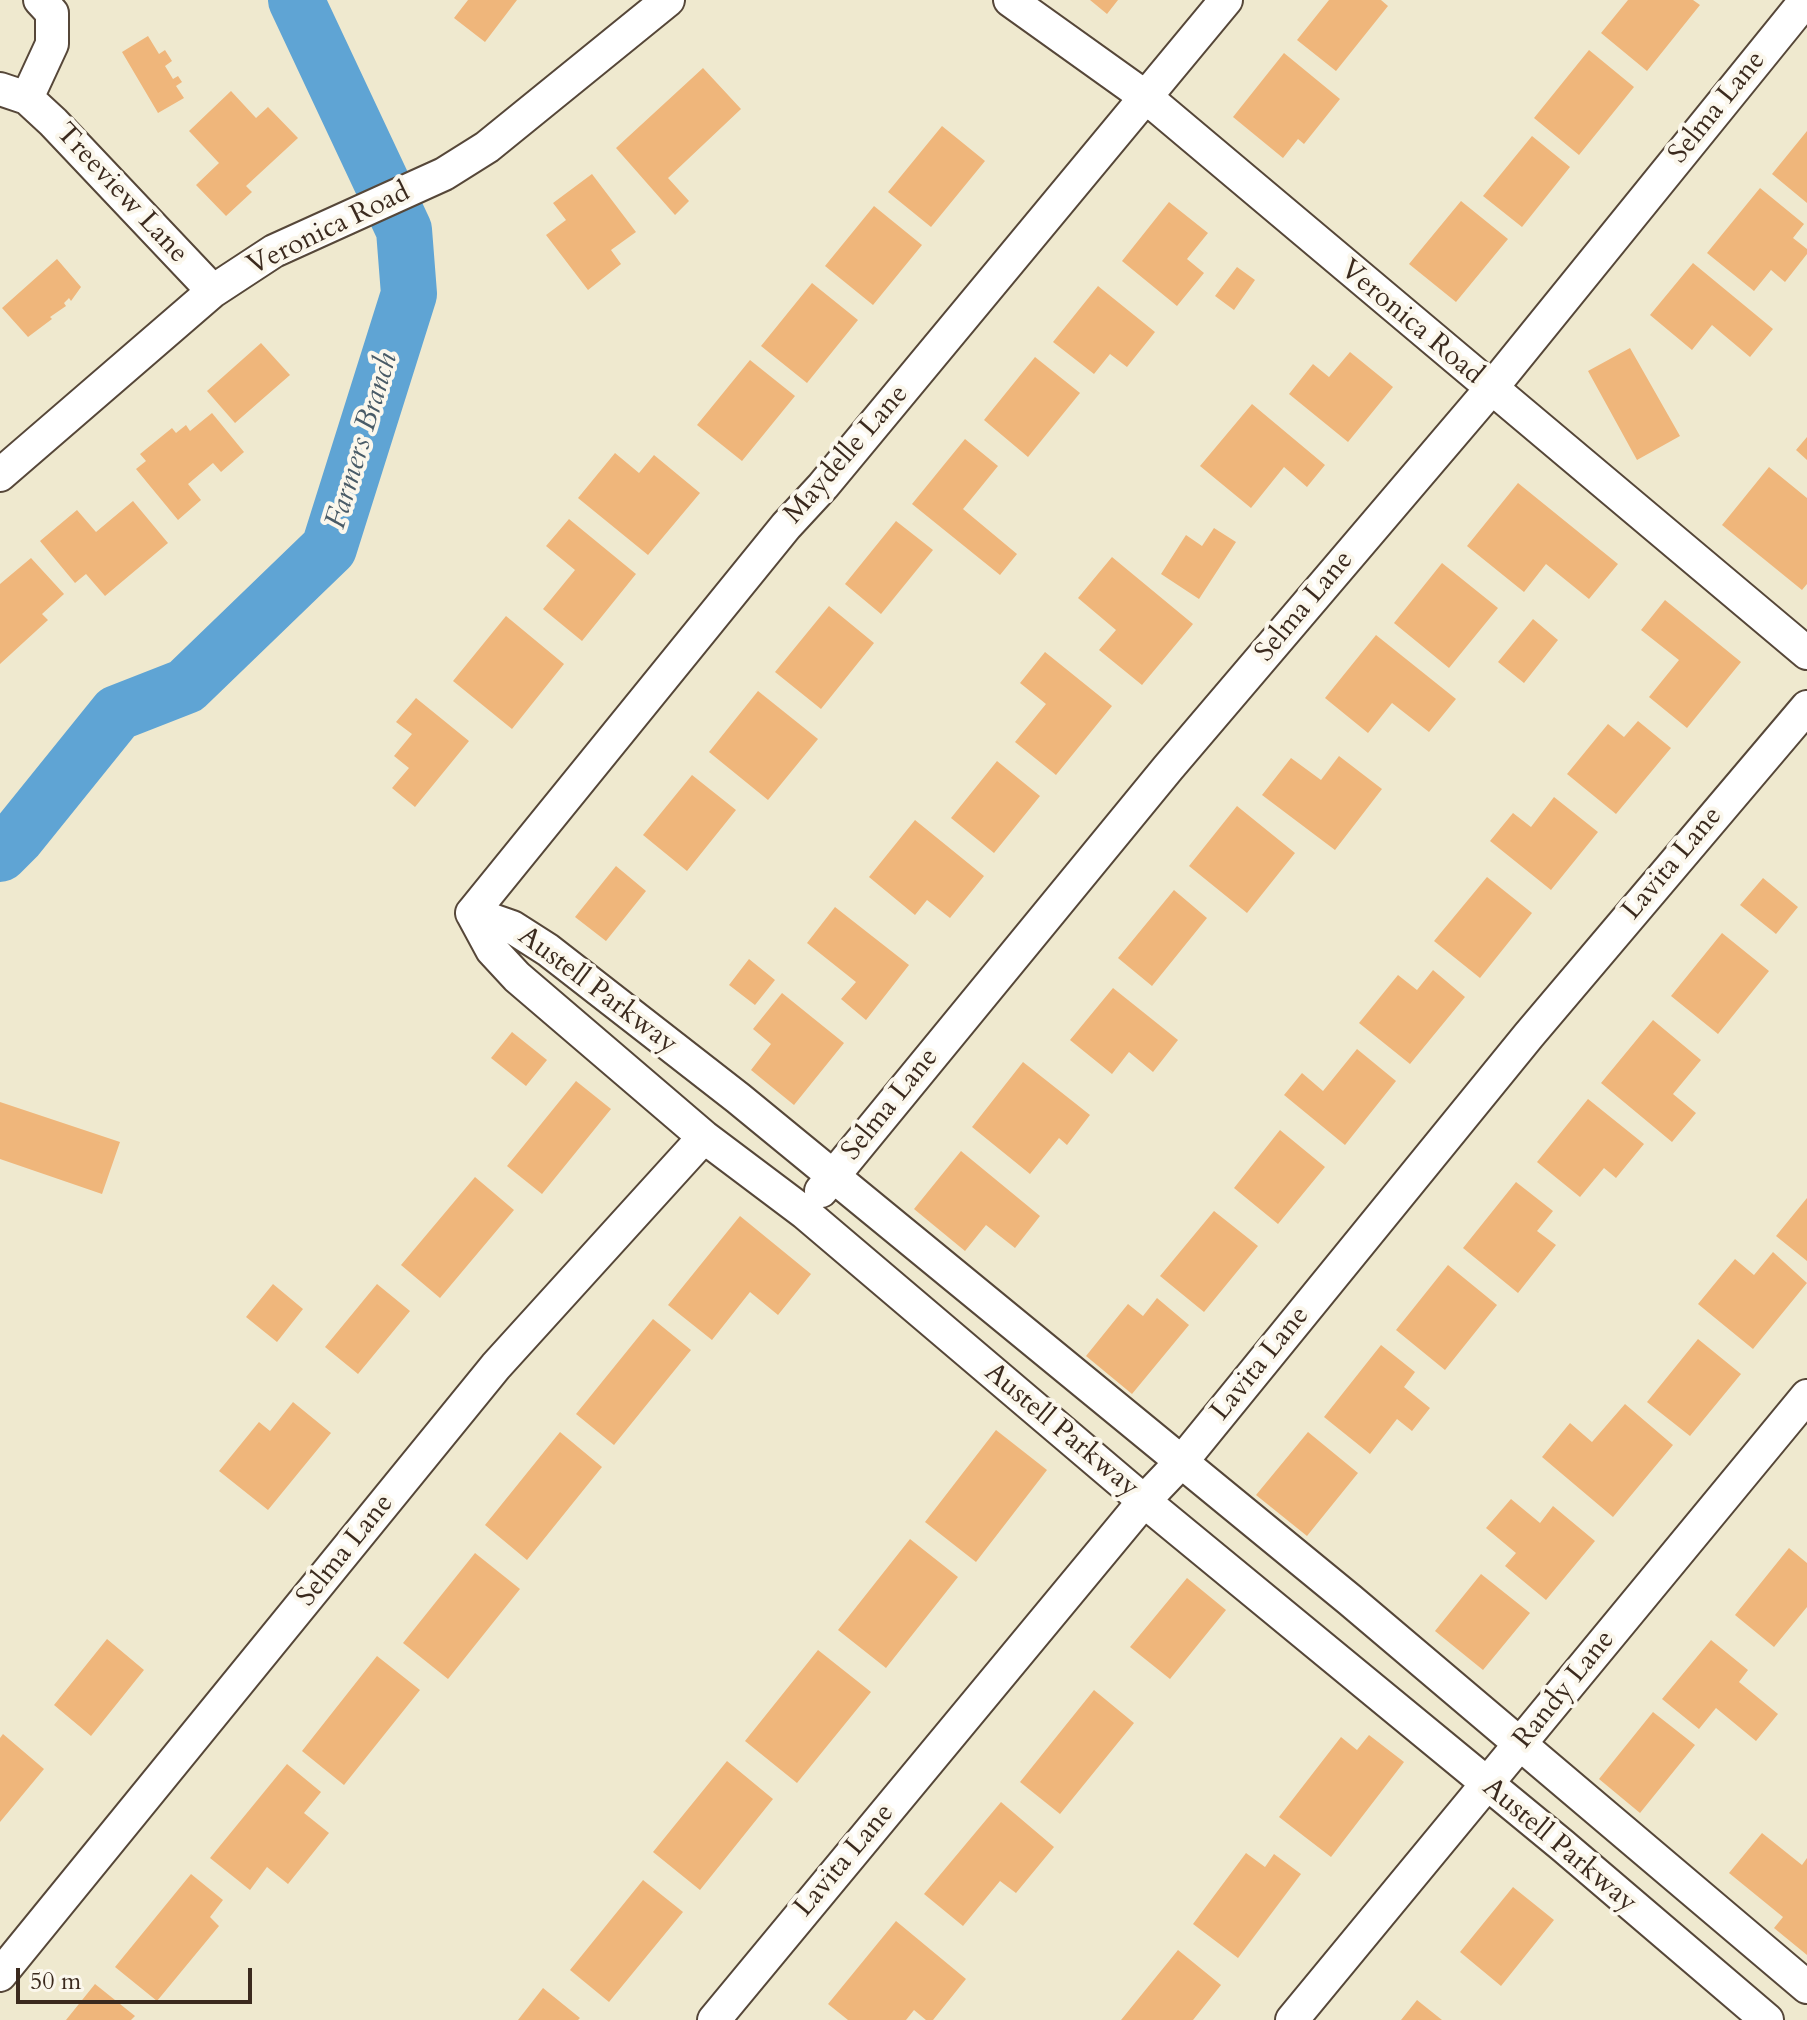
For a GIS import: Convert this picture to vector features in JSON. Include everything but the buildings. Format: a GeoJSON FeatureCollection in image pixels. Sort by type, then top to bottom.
{"type":"FeatureCollection","features":[{"type":"Feature","properties":{"kind":"street","name":"Treeview Lane"},"geometry":{"type":"LineString","coordinates":[[40,0],[52,13],[52,44],[14,94],[213,291]]}},
{"type":"Feature","properties":{"kind":"street","name":"Veronica Road"},"geometry":{"type":"LineString","coordinates":[[0,475],[213,291],[274,251],[420,185],[487,147],[668,0]]}},
{"type":"Feature","properties":{"kind":"street","name":"Veronica Road"},"geometry":{"type":"LineString","coordinates":[[1010,0],[1147,98],[1490,390],[1807,653]]}},
{"type":"Feature","properties":{"kind":"street","name":"Maydelle Lane"},"geometry":{"type":"LineString","coordinates":[[472,913],[786,526],[823,486],[1226,0]]}},
{"type":"Feature","properties":{"kind":"street","name":"Selma Lane"},"geometry":{"type":"LineString","coordinates":[[805,1213],[1168,768],[1490,390],[1806,0]]}},
{"type":"Feature","properties":{"kind":"street","name":"Lavita Lane"},"geometry":{"type":"LineString","coordinates":[[714,2020],[1144,1501],[1183,1460],[1529,1035],[1807,707]]}},
{"type":"Feature","properties":{"kind":"street","name":"Austell Parkway"},"geometry":{"type":"LineString","coordinates":[[472,913],[492,950],[517,977],[704,1137],[805,1213],[1144,1501],[1562,1845],[1767,2020]]}},
{"type":"Feature","properties":{"kind":"street","name":"Austell Parkway"},"geometry":{"type":"LineString","coordinates":[[472,913],[512,927],[548,950],[833,1176],[1183,1460],[1522,1742],[1807,1987]]}},
{"type":"Feature","properties":{"kind":"street","name":"Selma Lane"},"geometry":{"type":"LineString","coordinates":[[0,1975],[496,1366],[704,1137]]}},
{"type":"Feature","properties":{"kind":"street","name":"Randy Lane"},"geometry":{"type":"LineString","coordinates":[[1292,2020],[1488,1787],[1807,1396]]}},
{"type":"Feature","properties":{"kind":"waterway","name":"Farmers Branch"},"geometry":{"type":"LineString","coordinates":[[0,854],[117,713],[186,686],[329,548],[409,294],[404,230],[296,0]]}}]}
